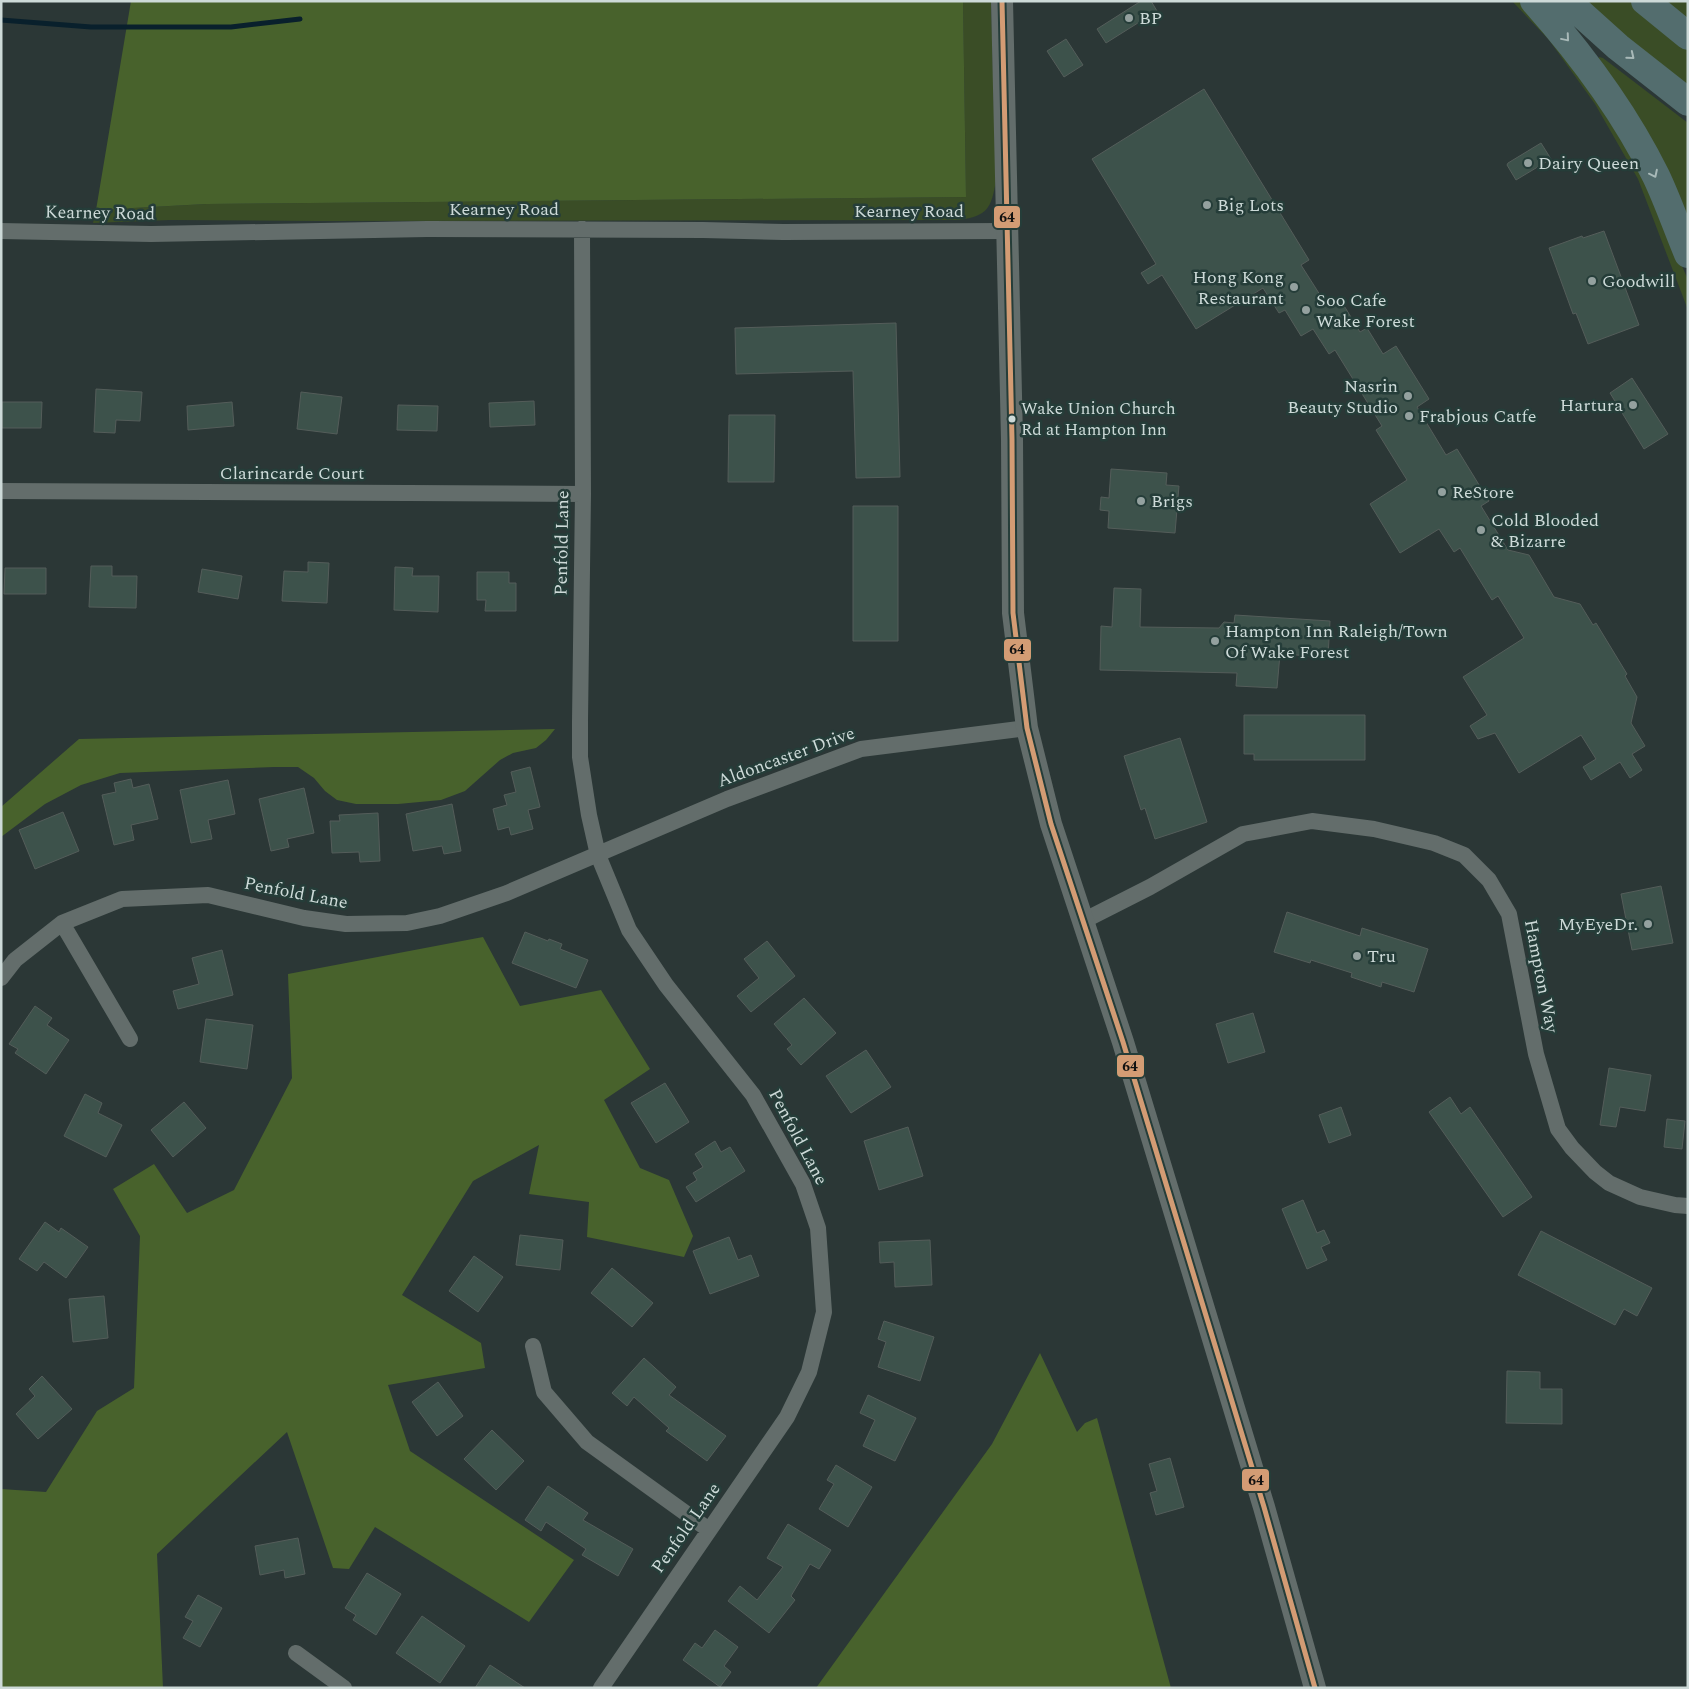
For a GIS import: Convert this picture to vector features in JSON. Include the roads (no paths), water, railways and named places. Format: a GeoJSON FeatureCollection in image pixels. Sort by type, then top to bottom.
{"type":"FeatureCollection","features":[{"type":"Feature","properties":{"kind":"highway"},"geometry":{"type":"LineString","coordinates":[[1534,1],[1600,81],[1630,128],[1656,177],[1688,254]]}},
{"type":"Feature","properties":{"kind":"highway"},"geometry":{"type":"LineString","coordinates":[[1568,1],[1618,46],[1688,102]]}},
{"type":"Feature","properties":{"kind":"highway"},"geometry":{"type":"LineString","coordinates":[[1645,1],[1688,36]]}},
{"type":"Feature","properties":{"kind":"street"},"geometry":{"type":"LineString","coordinates":[[1002,1],[1012,430],[1013,613],[1027,728],[1051,824],[1123,1042],[1264,1507],[1315,1688]]}},
{"type":"Feature","properties":{"kind":"street","name":"Kearney Road"},"geometry":{"type":"LineString","coordinates":[[1,231],[151,234],[427,229],[783,232],[1007,231]]}},
{"type":"Feature","properties":{"kind":"street","name":"Penfold Lane"},"geometry":{"type":"LineString","coordinates":[[582,229],[583,494],[580,758],[588,815],[598,855],[629,930],[666,985],[753,1095],[803,1184],[818,1228],[824,1312],[809,1372],[787,1417],[601,1688]]}},
{"type":"Feature","properties":{"kind":"street","name":"Clarincarde Court"},"geometry":{"type":"LineString","coordinates":[[1,491],[583,494]]}},
{"type":"Feature","properties":{"kind":"street","name":"Aldoncaster Drive"},"geometry":{"type":"LineString","coordinates":[[598,855],[727,799],[860,750],[1027,728]]}},
{"type":"Feature","properties":{"kind":"street","name":"Hampton Way"},"geometry":{"type":"LineString","coordinates":[[1082,921],[1150,887],[1243,834],[1312,821],[1374,829],[1434,843],[1464,854],[1489,880],[1509,914],[1536,1054],[1558,1129],[1594,1172],[1608,1183],[1640,1197],[1688,1206]]}},
{"type":"Feature","properties":{"kind":"street","name":"Penfold Lane"},"geometry":{"type":"LineString","coordinates":[[1,978],[16,960],[62,923],[122,899],[208,895],[304,918],[346,924],[407,923],[440,916],[507,893],[598,855]]}},
{"type":"Feature","properties":{"kind":"street"},"geometry":{"type":"LineString","coordinates":[[62,923],[130,1039]]}},
{"type":"Feature","properties":{"kind":"street"},"geometry":{"type":"LineString","coordinates":[[533,1346],[544,1392],[587,1442],[709,1530]]}},
{"type":"Feature","properties":{"kind":"street"},"geometry":{"type":"LineString","coordinates":[[296,1653],[344,1688]]}},
{"type":"Feature","properties":{"kind":"waterway"},"geometry":{"type":"LineString","coordinates":[[1,20],[91,27],[231,27],[300,19]]}},
{"type":"Feature","properties":{"kind":"place","name":"BP"},"geometry":{"type":"Point","coordinates":[1129,18]}},
{"type":"Feature","properties":{"kind":"place","name":"Dairy Queen"},"geometry":{"type":"Point","coordinates":[1528,163]}},
{"type":"Feature","properties":{"kind":"place","name":"Big Lots"},"geometry":{"type":"Point","coordinates":[1207,205]}},
{"type":"Feature","properties":{"kind":"place","name":"Goodwill"},"geometry":{"type":"Point","coordinates":[1592,281]}},
{"type":"Feature","properties":{"kind":"place","name":"Hong Kong Restaurant"},"geometry":{"type":"Point","coordinates":[1294,287]}},
{"type":"Feature","properties":{"kind":"place","name":"Soo Cafe Wake Forest"},"geometry":{"type":"Point","coordinates":[1306,310]}},
{"type":"Feature","properties":{"kind":"place","name":"Nasrin Beauty Studio"},"geometry":{"type":"Point","coordinates":[1408,396]}},
{"type":"Feature","properties":{"kind":"place","name":"Hartura"},"geometry":{"type":"Point","coordinates":[1633,405]}},
{"type":"Feature","properties":{"kind":"place","name":"Frabjous Catfe"},"geometry":{"type":"Point","coordinates":[1409,416]}},
{"type":"Feature","properties":{"kind":"place","name":"Wake Union Church Rd at Hampton Inn"},"geometry":{"type":"Point","coordinates":[1012,419]}},
{"type":"Feature","properties":{"kind":"place","name":"ReStore"},"geometry":{"type":"Point","coordinates":[1442,492]}},
{"type":"Feature","properties":{"kind":"place","name":"Brigs"},"geometry":{"type":"Point","coordinates":[1141,501]}},
{"type":"Feature","properties":{"kind":"place","name":"Cold Blooded & Bizarre"},"geometry":{"type":"Point","coordinates":[1481,530]}},
{"type":"Feature","properties":{"kind":"place","name":"Hampton Inn Raleigh/Town Of Wake Forest"},"geometry":{"type":"Point","coordinates":[1215,641]}},
{"type":"Feature","properties":{"kind":"place","name":"MyEyeDr."},"geometry":{"type":"Point","coordinates":[1648,924]}},
{"type":"Feature","properties":{"kind":"place","name":"Tru"},"geometry":{"type":"Point","coordinates":[1357,956]}}]}
